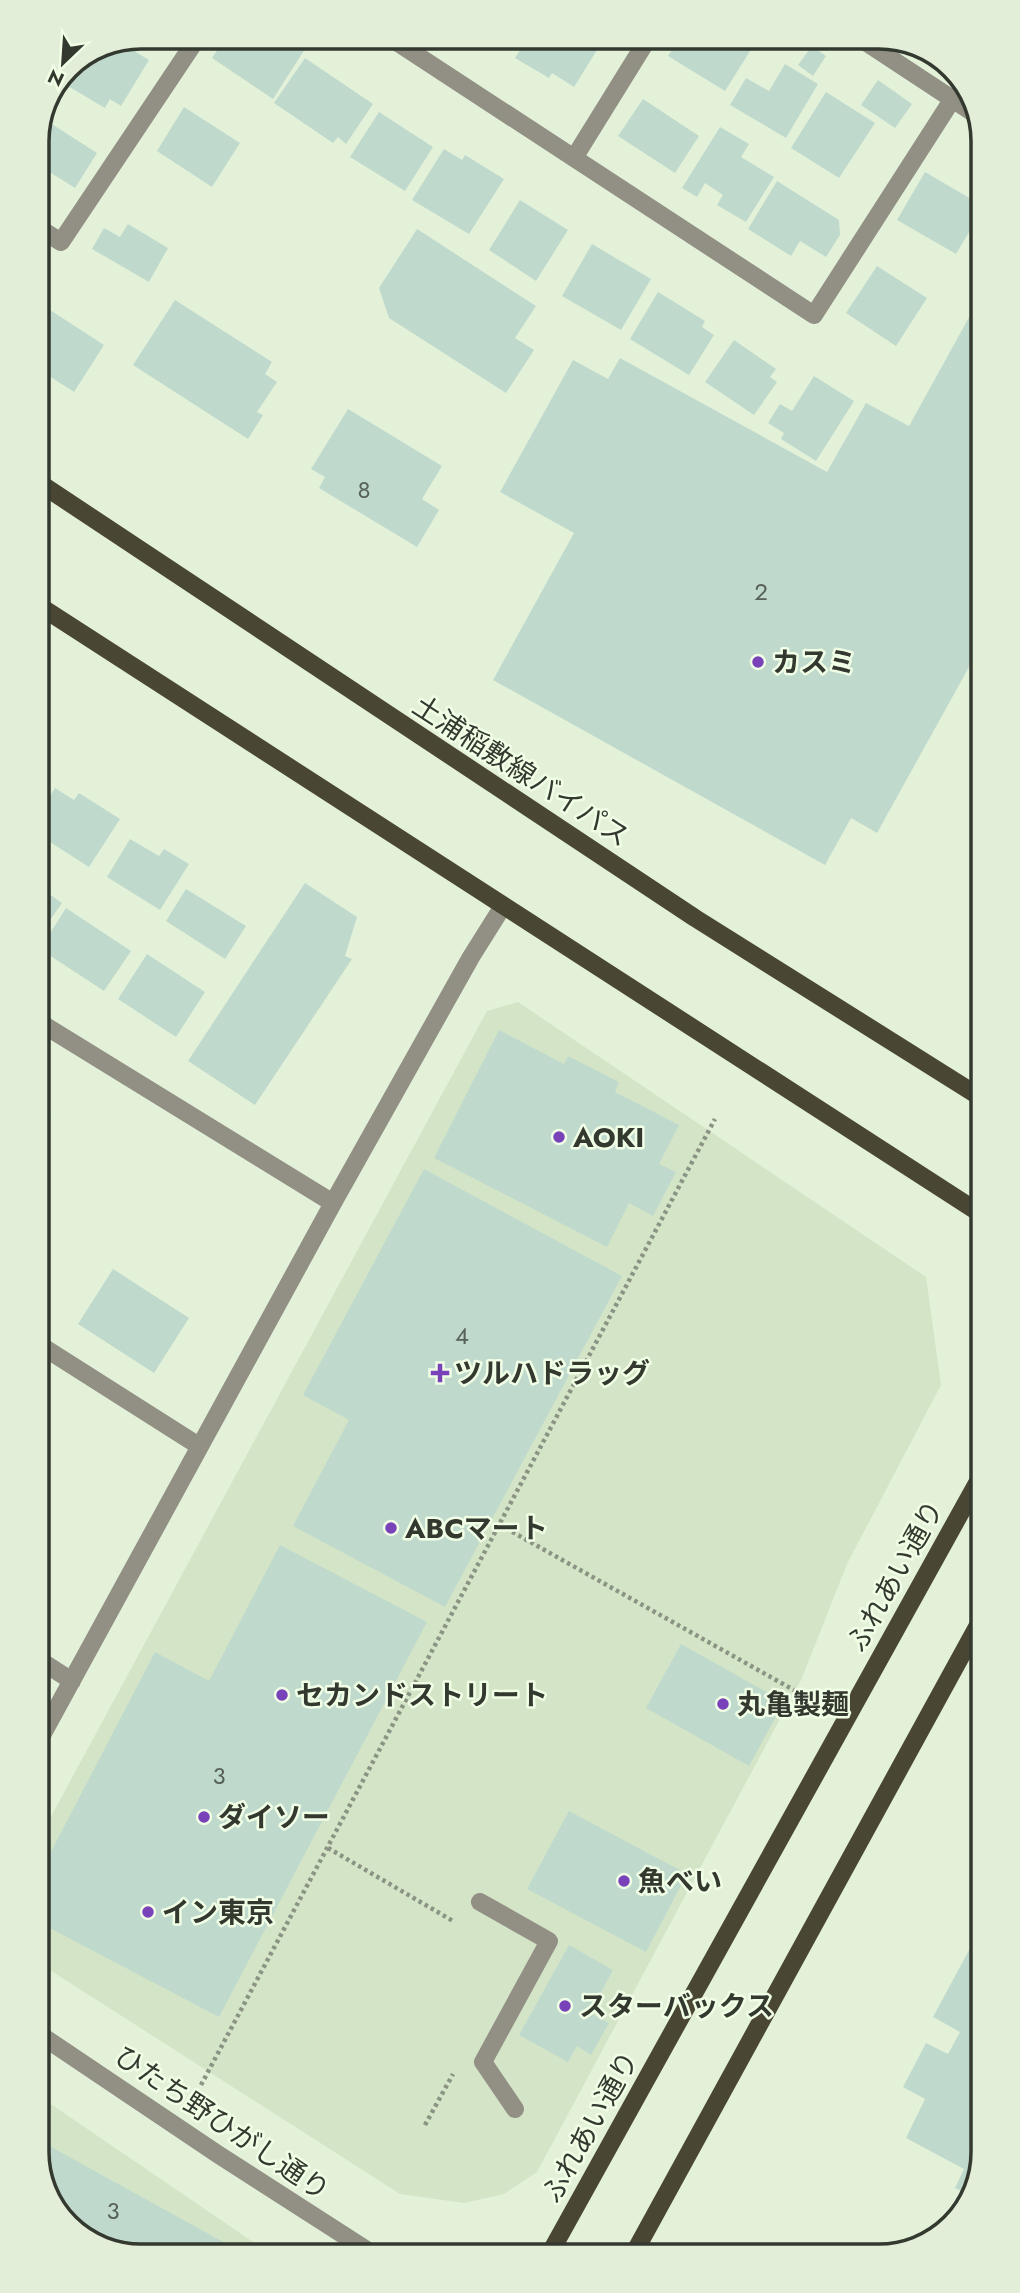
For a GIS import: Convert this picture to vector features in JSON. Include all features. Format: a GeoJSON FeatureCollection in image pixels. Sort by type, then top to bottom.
{"type":"FeatureCollection","features":[{"type":"Feature","properties":{"kind":"main road","name":"土浦稲敷線バイパス"},"geometry":{"type":"LineString","coordinates":[[49,489],[684,910],[971,1091]]}},
{"type":"Feature","properties":{"kind":"main road"},"geometry":{"type":"LineString","coordinates":[[49,613],[971,1208]]}},
{"type":"Feature","properties":{"kind":"main road","name":"ふれあい通り"},"geometry":{"type":"LineString","coordinates":[[555,2244],[971,1494]]}},
{"type":"Feature","properties":{"kind":"main road"},"geometry":{"type":"LineString","coordinates":[[638,2244],[971,1638]]}},
{"type":"Feature","properties":{"kind":"street"},"geometry":{"type":"LineString","coordinates":[[49,234],[61,242],[190,49]]}},
{"type":"Feature","properties":{"kind":"street"},"geometry":{"type":"LineString","coordinates":[[407,49],[814,315],[952,100]]}},
{"type":"Feature","properties":{"kind":"street"},"geometry":{"type":"LineString","coordinates":[[574,158],[642,49]]}},
{"type":"Feature","properties":{"kind":"street"},"geometry":{"type":"LineString","coordinates":[[876,49],[964,107]]}},
{"type":"Feature","properties":{"kind":"street"},"geometry":{"type":"LineString","coordinates":[[49,1723],[333,1202],[471,957],[503,906]]}},
{"type":"Feature","properties":{"kind":"street"},"geometry":{"type":"LineString","coordinates":[[49,1028],[333,1202]]}},
{"type":"Feature","properties":{"kind":"street"},"geometry":{"type":"LineString","coordinates":[[49,1351],[199,1446]]}},
{"type":"Feature","properties":{"kind":"street"},"geometry":{"type":"LineString","coordinates":[[49,1666],[72,1681]]}},
{"type":"Feature","properties":{"kind":"street"},"geometry":{"type":"LineString","coordinates":[[480,1902],[549,1941],[483,2062],[515,2109]]}},
{"type":"Feature","properties":{"kind":"street","name":"ひたち野ひがし通り"},"geometry":{"type":"LineString","coordinates":[[49,2040],[219,2155],[357,2244]]}},
{"type":"Feature","properties":{"kind":"path"},"geometry":{"type":"LineString","coordinates":[[201,2085],[715,1119]]}},
{"type":"Feature","properties":{"kind":"path"},"geometry":{"type":"LineString","coordinates":[[500,1525],[808,1698]]}},
{"type":"Feature","properties":{"kind":"path"},"geometry":{"type":"LineString","coordinates":[[327,1848],[454,1921]]}},
{"type":"Feature","properties":{"kind":"path"},"geometry":{"type":"LineString","coordinates":[[425,2125],[457,2067]]}},
{"type":"Feature","properties":{"kind":"shaded area"},"geometry":{"type":"Polygon","coordinates":[[[518,1002],[926,1277],[941,1385],[847,1564],[802,1678],[537,2172],[504,2194],[464,2203],[400,2194],[49,1969],[49,1820],[487,1011],[518,1002]]]}},
{"type":"Feature","properties":{"kind":"shaded area"},"geometry":{"type":"Polygon","coordinates":[[[49,2103],[256,2244],[135,2244],[117,2241],[95,2232],[68,2208],[54,2181],[49,2152],[49,2103]]]}},
{"type":"Feature","properties":{"kind":"building"},"geometry":{"type":"Polygon","coordinates":[[[218,49],[305,49],[273,99],[212,58],[218,49]]]}},
{"type":"Feature","properties":{"kind":"building"},"geometry":{"type":"Polygon","coordinates":[[[521,49],[598,49],[574,87],[552,73],[549,78],[515,58],[521,49]]]}},
{"type":"Feature","properties":{"kind":"building"},"geometry":{"type":"Polygon","coordinates":[[[672,49],[751,49],[725,91],[668,56],[672,49]]]}},
{"type":"Feature","properties":{"kind":"building"},"geometry":{"type":"Polygon","coordinates":[[[810,49],[816,49],[826,56],[813,76],[798,65],[810,49]]]}},
{"type":"Feature","properties":{"kind":"building"},"geometry":{"type":"Polygon","coordinates":[[[133,50],[149,60],[121,106],[110,99],[105,108],[88,98],[98,98],[98,60],[133,50]]]}},
{"type":"Feature","properties":{"kind":"building"},"geometry":{"type":"Polygon","coordinates":[[[305,58],[373,104],[346,144],[338,137],[333,143],[274,103],[305,58]]]}},
{"type":"Feature","properties":{"kind":"building"},"geometry":{"type":"Polygon","coordinates":[[[785,64],[818,84],[786,138],[730,105],[746,78],[769,91],[785,64]]]}},
{"type":"Feature","properties":{"kind":"building"},"geometry":{"type":"Polygon","coordinates":[[[878,80],[912,104],[895,128],[861,105],[878,80]]]}},
{"type":"Feature","properties":{"kind":"building"},"geometry":{"type":"Polygon","coordinates":[[[826,92],[875,123],[839,178],[791,148],[826,92]]]}},
{"type":"Feature","properties":{"kind":"building"},"geometry":{"type":"Polygon","coordinates":[[[643,99],[699,136],[675,173],[618,136],[643,99]]]}},
{"type":"Feature","properties":{"kind":"building"},"geometry":{"type":"Polygon","coordinates":[[[184,107],[240,143],[212,187],[157,151],[184,107]]]}},
{"type":"Feature","properties":{"kind":"building"},"geometry":{"type":"Polygon","coordinates":[[[379,112],[433,147],[405,191],[350,157],[379,112]]]}},
{"type":"Feature","properties":{"kind":"building"},"geometry":{"type":"Polygon","coordinates":[[[51,123],[97,153],[75,188],[51,173],[49,176],[51,123]]]}},
{"type":"Feature","properties":{"kind":"building"},"geometry":{"type":"Polygon","coordinates":[[[720,127],[749,144],[741,157],[774,177],[746,222],[717,205],[723,195],[705,183],[697,197],[682,188],[720,127]]]}},
{"type":"Feature","properties":{"kind":"building"},"geometry":{"type":"Polygon","coordinates":[[[444,149],[462,160],[465,155],[504,179],[469,234],[412,200],[444,149]]]}},
{"type":"Feature","properties":{"kind":"building"},"geometry":{"type":"Polygon","coordinates":[[[925,172],[971,199],[971,229],[956,254],[897,220],[925,172]]]}},
{"type":"Feature","properties":{"kind":"building"},"geometry":{"type":"Polygon","coordinates":[[[777,181],[839,220],[840,235],[826,257],[800,241],[791,256],[748,229],[777,181]]]}},
{"type":"Feature","properties":{"kind":"building"},"geometry":{"type":"Polygon","coordinates":[[[520,200],[568,230],[536,281],[489,250],[520,200]]]}},
{"type":"Feature","properties":{"kind":"building"},"geometry":{"type":"Polygon","coordinates":[[[128,224],[168,248],[149,282],[92,249],[104,228],[120,237],[128,224]]]}},
{"type":"Feature","properties":{"kind":"building"},"geometry":{"type":"Polygon","coordinates":[[[417,229],[536,306],[515,338],[534,350],[506,393],[389,318],[379,288],[417,229]]]}},
{"type":"Feature","properties":{"kind":"building"},"geometry":{"type":"Polygon","coordinates":[[[592,244],[651,279],[621,330],[562,296],[592,244]]]}},
{"type":"Feature","properties":{"kind":"building"},"geometry":{"type":"Polygon","coordinates":[[[877,266],[927,298],[896,346],[846,313],[877,266]]]}},
{"type":"Feature","properties":{"kind":"building"},"geometry":{"type":"Polygon","coordinates":[[[658,292],[705,321],[702,327],[714,335],[689,375],[630,339],[658,292]]]}},
{"type":"Feature","properties":{"kind":"building"},"geometry":{"type":"Polygon","coordinates":[[[175,300],[272,362],[265,374],[277,382],[257,412],[263,415],[248,439],[133,365],[175,300]]]}},
{"type":"Feature","properties":{"kind":"building"},"geometry":{"type":"Polygon","coordinates":[[[49,312],[104,345],[74,392],[49,376],[49,312]]]}},
{"type":"Feature","properties":{"kind":"building"},"geometry":{"type":"Polygon","coordinates":[[[971,314],[971,663],[877,833],[851,818],[825,865],[493,680],[574,533],[500,492],[573,360],[608,379],[620,358],[827,472],[866,403],[909,426],[971,314]]]}},
{"type":"Feature","properties":{"kind":"building"},"geometry":{"type":"Polygon","coordinates":[[[734,340],[776,369],[770,377],[777,382],[754,415],[705,382],[734,340]]]}},
{"type":"Feature","properties":{"kind":"building"},"geometry":{"type":"Polygon","coordinates":[[[814,376],[854,401],[816,461],[781,439],[784,433],[768,423],[780,404],[792,411],[814,376]]]}},
{"type":"Feature","properties":{"kind":"building"},"geometry":{"type":"Polygon","coordinates":[[[348,409],[442,466],[422,499],[439,510],[417,547],[319,488],[325,477],[311,469],[348,409]]]}},
{"type":"Feature","properties":{"kind":"building"},"geometry":{"type":"Polygon","coordinates":[[[55,788],[74,800],[79,793],[120,819],[89,867],[49,841],[49,798],[55,788]]]}},
{"type":"Feature","properties":{"kind":"building"},"geometry":{"type":"Polygon","coordinates":[[[130,839],[159,856],[164,849],[189,864],[160,910],[107,877],[130,839]]]}},
{"type":"Feature","properties":{"kind":"building"},"geometry":{"type":"Polygon","coordinates":[[[305,883],[357,917],[345,956],[352,959],[255,1105],[188,1061],[305,883]]]}},
{"type":"Feature","properties":{"kind":"building"},"geometry":{"type":"Polygon","coordinates":[[[186,889],[246,926],[225,959],[166,921],[186,889]]]}},
{"type":"Feature","properties":{"kind":"building"},"geometry":{"type":"Polygon","coordinates":[[[49,894],[62,903],[49,922],[49,894]]]}},
{"type":"Feature","properties":{"kind":"building"},"geometry":{"type":"Polygon","coordinates":[[[66,908],[131,951],[104,991],[49,955],[49,935],[66,908]]]}},
{"type":"Feature","properties":{"kind":"building"},"geometry":{"type":"Polygon","coordinates":[[[147,954],[205,992],[176,1037],[118,999],[147,954]]]}},
{"type":"Feature","properties":{"kind":"building"},"geometry":{"type":"Polygon","coordinates":[[[499,1030],[564,1064],[568,1056],[619,1082],[615,1092],[679,1125],[659,1164],[676,1172],[653,1216],[629,1203],[607,1247],[434,1158],[499,1030]]]}},
{"type":"Feature","properties":{"kind":"building"},"geometry":{"type":"Polygon","coordinates":[[[424,1169],[622,1276],[445,1607],[293,1526],[349,1420],[303,1395],[424,1169]]]}},
{"type":"Feature","properties":{"kind":"building"},"geometry":{"type":"Polygon","coordinates":[[[113,1269],[189,1318],[154,1373],[78,1324],[113,1269]]]}},
{"type":"Feature","properties":{"kind":"building"},"geometry":{"type":"Polygon","coordinates":[[[280,1545],[427,1622],[219,2017],[49,1928],[49,1856],[155,1652],[209,1681],[280,1545]]]}},
{"type":"Feature","properties":{"kind":"building"},"geometry":{"type":"Polygon","coordinates":[[[681,1644],[784,1702],[749,1766],[646,1708],[681,1644]]]}},
{"type":"Feature","properties":{"kind":"building"},"geometry":{"type":"Polygon","coordinates":[[[569,1811],[687,1874],[646,1952],[527,1889],[569,1811]]]}},
{"type":"Feature","properties":{"kind":"building"},"geometry":{"type":"Polygon","coordinates":[[[569,1945],[613,1970],[590,2013],[609,2023],[591,2055],[577,2046],[568,2062],[519,2035],[569,1945]]]}},
{"type":"Feature","properties":{"kind":"building"},"geometry":{"type":"Polygon","coordinates":[[[971,1946],[971,2152],[969,2170],[962,2191],[955,2188],[964,2169],[906,2138],[925,2099],[903,2087],[926,2043],[948,2054],[960,2032],[933,2017],[971,1946]]]}},
{"type":"Feature","properties":{"kind":"building"},"geometry":{"type":"Polygon","coordinates":[[[49,2146],[227,2244],[135,2244],[117,2241],[95,2232],[76,2217],[59,2193],[51,2170],[49,2146]]]}},
{"type":"Feature","properties":{"kind":"place","name":"カスミ"},"geometry":{"type":"Point","coordinates":[758,662]}},
{"type":"Feature","properties":{"kind":"place","name":"AOKI"},"geometry":{"type":"Point","coordinates":[559,1137]}},
{"type":"Feature","properties":{"kind":"place","name":"ツルハドラッグ"},"geometry":{"type":"Point","coordinates":[440,1373]}},
{"type":"Feature","properties":{"kind":"place","name":"ABCマート"},"geometry":{"type":"Point","coordinates":[391,1528]}},
{"type":"Feature","properties":{"kind":"place","name":"セカンドストリート"},"geometry":{"type":"Point","coordinates":[282,1695]}},
{"type":"Feature","properties":{"kind":"place","name":"丸亀製麺"},"geometry":{"type":"Point","coordinates":[723,1704]}},
{"type":"Feature","properties":{"kind":"place","name":"ダイソー"},"geometry":{"type":"Point","coordinates":[204,1817]}},
{"type":"Feature","properties":{"kind":"place","name":"魚べい"},"geometry":{"type":"Point","coordinates":[624,1881]}},
{"type":"Feature","properties":{"kind":"place","name":"イン東京"},"geometry":{"type":"Point","coordinates":[148,1912]}},
{"type":"Feature","properties":{"kind":"place","name":"スターバックス"},"geometry":{"type":"Point","coordinates":[565,2006]}}]}
